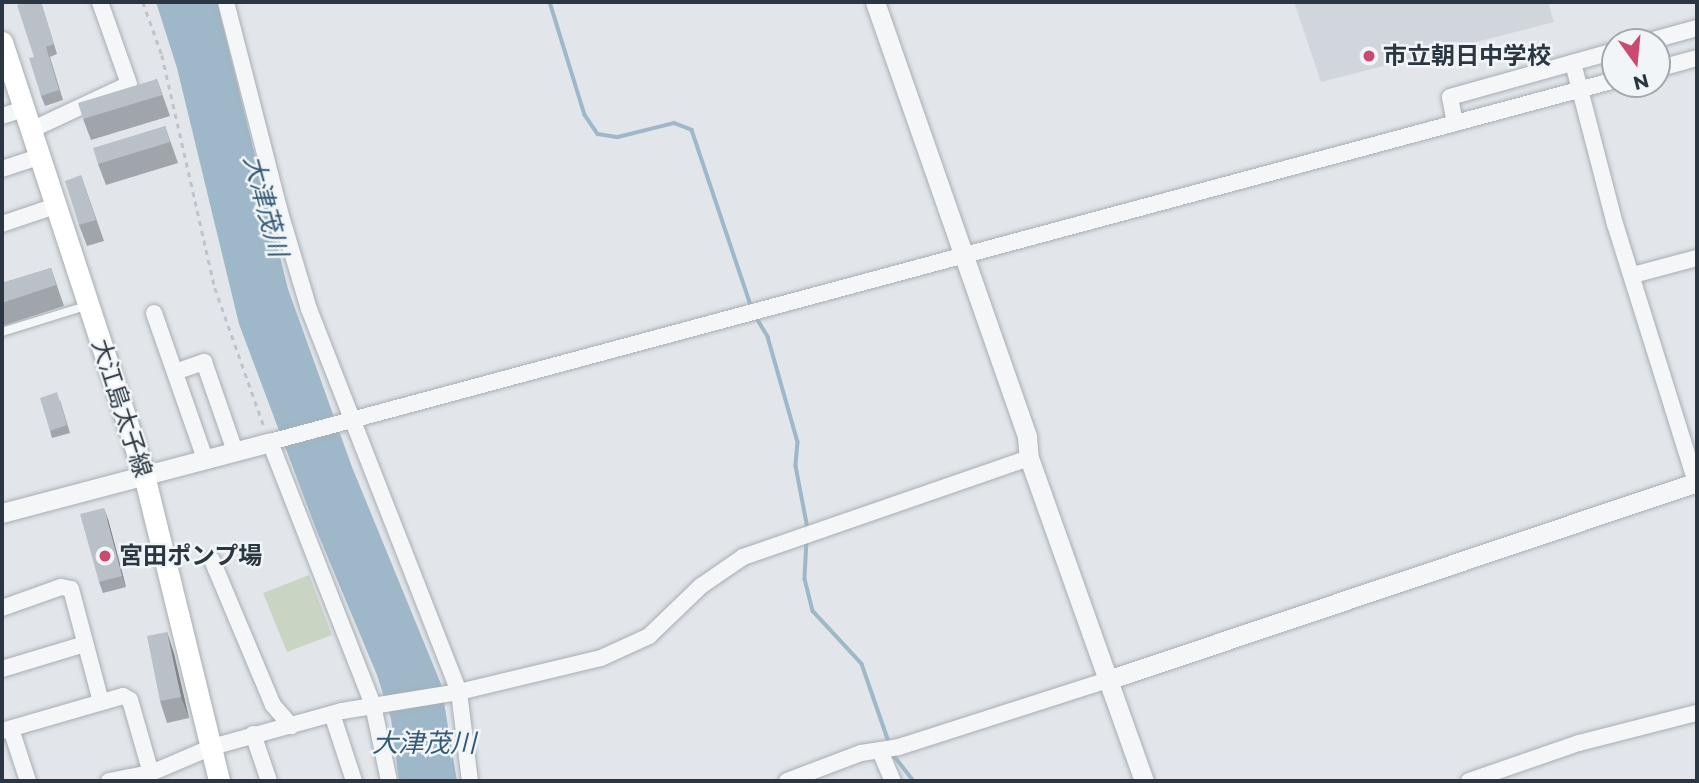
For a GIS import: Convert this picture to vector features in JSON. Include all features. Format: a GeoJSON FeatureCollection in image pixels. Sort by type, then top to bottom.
{"type":"FeatureCollection","features":[{"type":"Feature","properties":{"kind":"main road","name":"大江島太子線"},"geometry":{"type":"LineString","coordinates":[[2,42],[144,475],[219,781]]}},
{"type":"Feature","properties":{"kind":"street"},"geometry":{"type":"LineString","coordinates":[[31,130],[129,84],[100,2]]}},
{"type":"Feature","properties":{"kind":"street"},"geometry":{"type":"LineString","coordinates":[[226,2],[278,209],[309,309],[459,692],[470,781]]}},
{"type":"Feature","properties":{"kind":"street"},"geometry":{"type":"LineString","coordinates":[[875,2],[1027,437],[1029,458],[1144,781]]}},
{"type":"Feature","properties":{"kind":"street"},"geometry":{"type":"LineString","coordinates":[[1671,35],[1697,27]]}},
{"type":"Feature","properties":{"kind":"street"},"geometry":{"type":"LineString","coordinates":[[1455,123],[1450,97],[1601,55]]}},
{"type":"Feature","properties":{"kind":"street"},"geometry":{"type":"LineString","coordinates":[[1671,65],[1697,58]]}},
{"type":"Feature","properties":{"kind":"street"},"geometry":{"type":"LineString","coordinates":[[788,781],[861,753],[899,747],[1108,680],[1697,482],[1633,275],[1573,63]]}},
{"type":"Feature","properties":{"kind":"street"},"geometry":{"type":"LineString","coordinates":[[3,510],[270,442],[1601,84]]}},
{"type":"Feature","properties":{"kind":"street"},"geometry":{"type":"LineString","coordinates":[[2,116],[24,109]]}},
{"type":"Feature","properties":{"kind":"street"},"geometry":{"type":"LineString","coordinates":[[2,169],[41,156]]}},
{"type":"Feature","properties":{"kind":"street"},"geometry":{"type":"LineString","coordinates":[[2,223],[55,206]]}},
{"type":"Feature","properties":{"kind":"street"},"geometry":{"type":"LineString","coordinates":[[1633,275],[1697,258]]}},
{"type":"Feature","properties":{"kind":"street"},"geometry":{"type":"LineString","coordinates":[[154,313],[205,459]]}},
{"type":"Feature","properties":{"kind":"street"},"geometry":{"type":"LineString","coordinates":[[175,372],[204,362],[235,451]]}},
{"type":"Feature","properties":{"kind":"street"},"geometry":{"type":"LineString","coordinates":[[270,442],[373,705],[389,781]]}},
{"type":"Feature","properties":{"kind":"street"},"geometry":{"type":"LineString","coordinates":[[109,781],[151,773],[212,747],[332,714],[459,692],[601,659],[649,636],[701,586],[743,557],[1029,458]]}},
{"type":"Feature","properties":{"kind":"street"},"geometry":{"type":"LineString","coordinates":[[212,560],[273,705],[291,726]]}},
{"type":"Feature","properties":{"kind":"street"},"geometry":{"type":"LineString","coordinates":[[2,608],[61,587],[71,589],[101,702]]}},
{"type":"Feature","properties":{"kind":"street"},"geometry":{"type":"LineString","coordinates":[[2,669],[85,644]]}},
{"type":"Feature","properties":{"kind":"street"},"geometry":{"type":"LineString","coordinates":[[28,781],[7,730],[123,696],[130,700],[151,773]]}},
{"type":"Feature","properties":{"kind":"street"},"geometry":{"type":"LineString","coordinates":[[1469,781],[1579,743],[1697,713]]}},
{"type":"Feature","properties":{"kind":"street"},"geometry":{"type":"LineString","coordinates":[[332,714],[354,781]]}},
{"type":"Feature","properties":{"kind":"street"},"geometry":{"type":"LineString","coordinates":[[253,734],[269,781]]}},
{"type":"Feature","properties":{"kind":"street"},"geometry":{"type":"LineString","coordinates":[[880,751],[893,781]]}},
{"type":"Feature","properties":{"kind":"lane"},"geometry":{"type":"LineString","coordinates":[[2,332],[89,305]]}},
{"type":"Feature","properties":{"kind":"path"},"geometry":{"type":"LineString","coordinates":[[143,2],[162,55],[215,288],[270,442]]}},
{"type":"Feature","properties":{"kind":"shaded area","name":"市立朝日中学校"},"geometry":{"type":"Polygon","coordinates":[[[1294,2],[1548,2],[1554,22],[1321,82],[1294,2]]]}},
{"type":"Feature","properties":{"kind":"green space"},"geometry":{"type":"Polygon","coordinates":[[[309,575],[332,635],[287,652],[263,593],[309,575]]]}},
{"type":"Feature","properties":{"kind":"water","name":"大津茂川"},"geometry":{"type":"Polygon","coordinates":[[[156,2],[217,2],[288,289],[352,467],[441,684],[457,781],[399,781],[391,719],[377,675],[316,529],[239,324],[177,68],[156,2]]]}},
{"type":"Feature","properties":{"kind":"building"},"geometry":{"type":"Polygon","coordinates":[[[41,2],[54,44],[46,47],[59,90],[41,96],[29,58],[34,57],[17,5],[41,2]]]}},
{"type":"Feature","properties":{"kind":"building"},"geometry":{"type":"Polygon","coordinates":[[[157,79],[162,95],[83,119],[78,103],[157,79]]]}},
{"type":"Feature","properties":{"kind":"building"},"geometry":{"type":"Polygon","coordinates":[[[165,126],[170,142],[98,164],[93,148],[165,126]]]}},
{"type":"Feature","properties":{"kind":"building"},"geometry":{"type":"Polygon","coordinates":[[[81,175],[96,220],[79,225],[65,181],[81,175]]]}},
{"type":"Feature","properties":{"kind":"building"},"geometry":{"type":"Polygon","coordinates":[[[51,268],[56,285],[2,303],[2,283],[51,268]]]}},
{"type":"Feature","properties":{"kind":"building"},"geometry":{"type":"Polygon","coordinates":[[[57,392],[67,425],[50,431],[40,398],[57,392]]]}},
{"type":"Feature","properties":{"kind":"building","name":"宮田ポンプ場"},"geometry":{"type":"Polygon","coordinates":[[[104,508],[122,576],[99,582],[80,514],[104,508]]]}},
{"type":"Feature","properties":{"kind":"building"},"geometry":{"type":"Polygon","coordinates":[[[167,632],[181,697],[160,701],[147,636],[167,632]]]}},
{"type":"Feature","properties":{"kind":"waterway"},"geometry":{"type":"LineString","coordinates":[[550,2],[585,115],[598,134],[618,137],[674,123],[692,130],[752,308]]}},
{"type":"Feature","properties":{"kind":"waterway"},"geometry":{"type":"LineString","coordinates":[[755,315],[768,337],[798,442],[796,466],[808,529]]}},
{"type":"Feature","properties":{"kind":"waterway"},"geometry":{"type":"LineString","coordinates":[[807,540],[805,579],[813,611],[862,664],[889,742]]}},
{"type":"Feature","properties":{"kind":"waterway"},"geometry":{"type":"LineString","coordinates":[[892,753],[914,781]]}},
{"type":"Feature","properties":{"kind":"place","name":"市立朝日中学校"},"geometry":{"type":"Point","coordinates":[1369,56]}},
{"type":"Feature","properties":{"kind":"place","name":"宮田ポンプ場"},"geometry":{"type":"Point","coordinates":[105,556]}}]}
